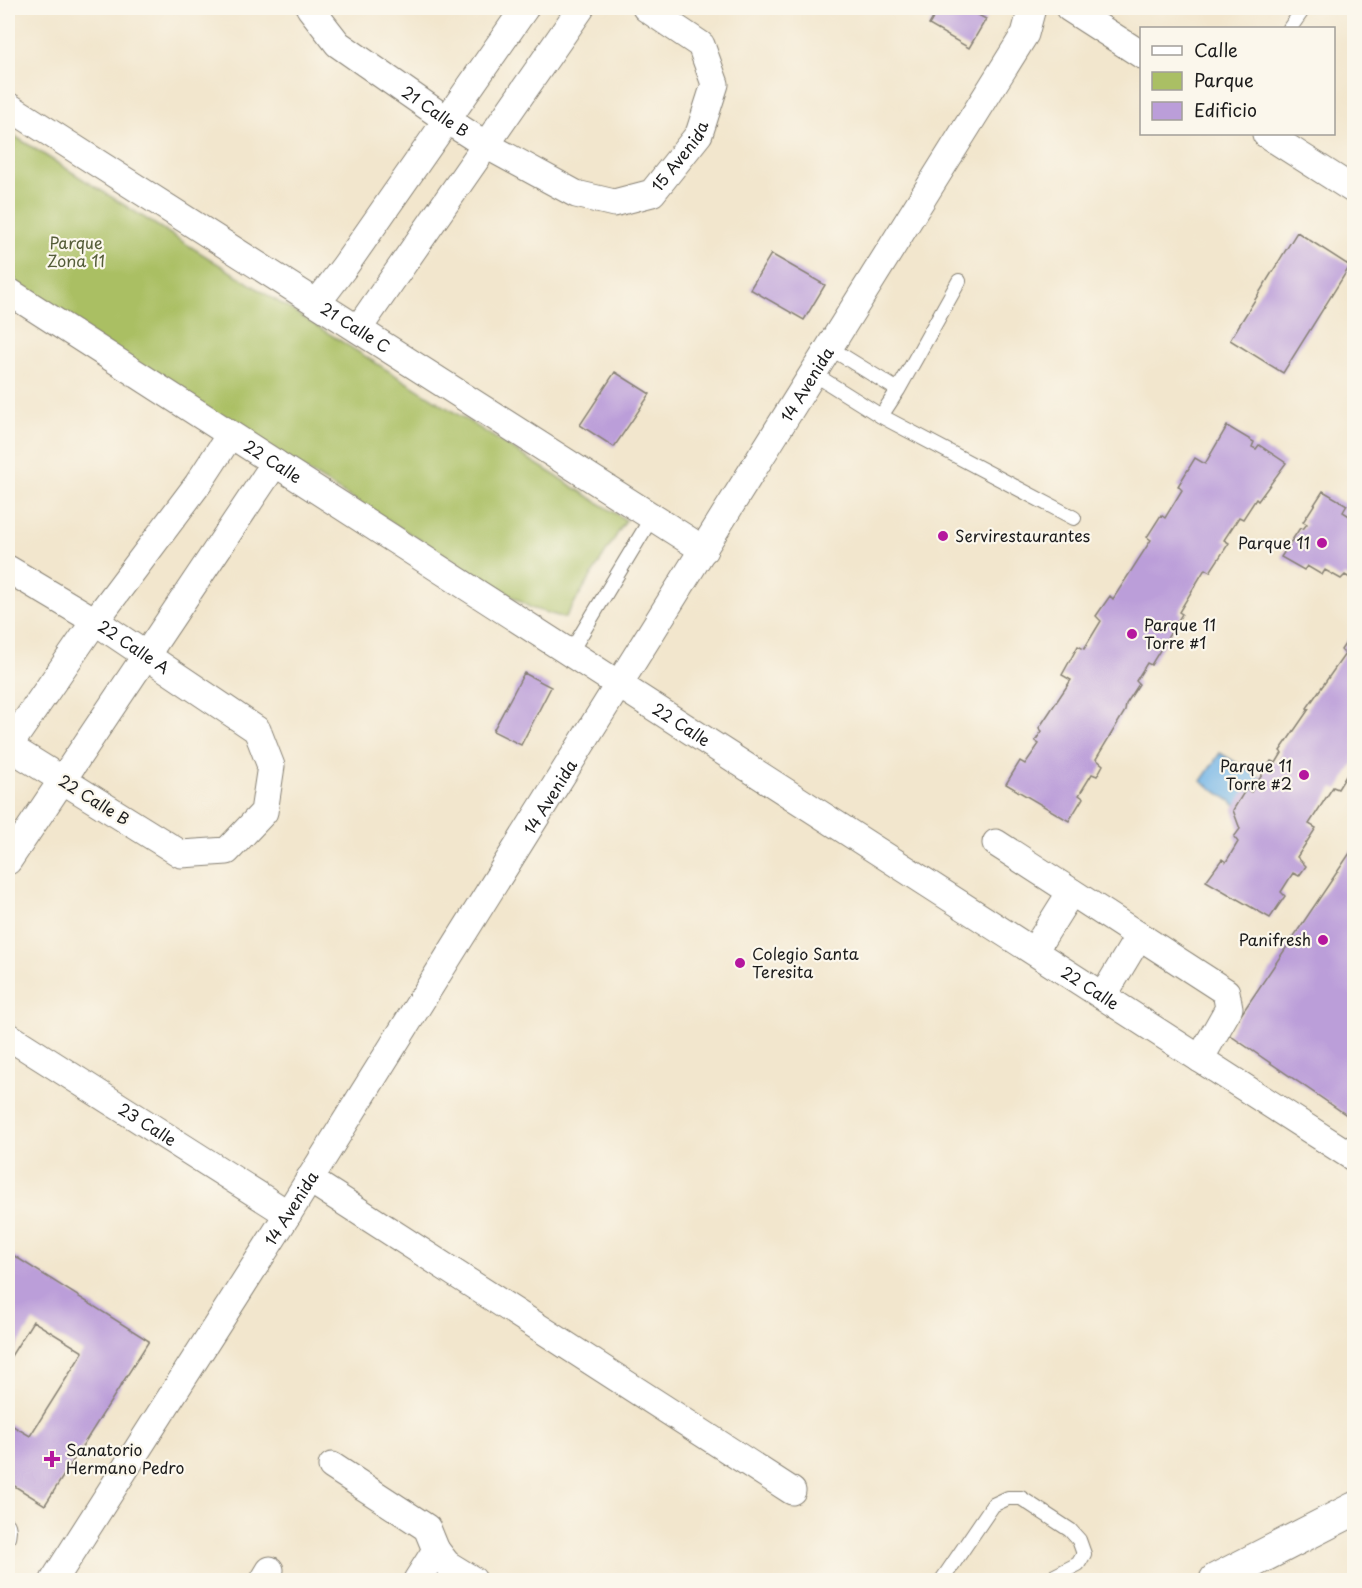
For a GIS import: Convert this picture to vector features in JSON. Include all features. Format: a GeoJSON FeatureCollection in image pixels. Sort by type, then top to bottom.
{"type":"FeatureCollection","features":[{"type":"Feature","properties":{"kind":"main road"},"geometry":{"type":"LineString","coordinates":[[1216,1581],[1354,1509]]}},
{"type":"Feature","properties":{"kind":"street","name":"21 Calle B"},"geometry":{"type":"LineString","coordinates":[[310,8],[338,44],[486,145],[576,194]]}},
{"type":"Feature","properties":{"kind":"street"},"geometry":{"type":"LineString","coordinates":[[317,303],[525,8]]}},
{"type":"Feature","properties":{"kind":"street"},"geometry":{"type":"LineString","coordinates":[[358,329],[582,8]]}},
{"type":"Feature","properties":{"kind":"street","name":"15 Avenida"},"geometry":{"type":"LineString","coordinates":[[576,194],[614,203],[652,193],[699,134],[715,84],[701,45],[646,8]]}},
{"type":"Feature","properties":{"kind":"street","name":"14 Avenida"},"geometry":{"type":"LineString","coordinates":[[54,1581],[172,1392],[288,1214],[814,374],[1025,34],[1032,8]]}},
{"type":"Feature","properties":{"kind":"street"},"geometry":{"type":"LineString","coordinates":[[1069,8],[1140,54]]}},
{"type":"Feature","properties":{"kind":"street","name":"21 Calle C"},"geometry":{"type":"LineString","coordinates":[[8,105],[704,550]]}},
{"type":"Feature","properties":{"kind":"street"},"geometry":{"type":"LineString","coordinates":[[1268,135],[1354,190]]}},
{"type":"Feature","properties":{"kind":"street","name":"22 Calle"},"geometry":{"type":"LineString","coordinates":[[8,291],[1354,1158]]}},
{"type":"Feature","properties":{"kind":"street"},"geometry":{"type":"LineString","coordinates":[[8,746],[95,621],[198,484],[230,435]]}},
{"type":"Feature","properties":{"kind":"street"},"geometry":{"type":"LineString","coordinates":[[8,861],[275,463]]}},
{"type":"Feature","properties":{"kind":"street","name":"22 Calle A"},"geometry":{"type":"LineString","coordinates":[[8,569],[95,621],[256,730],[271,766],[264,812],[227,850],[181,854]]}},
{"type":"Feature","properties":{"kind":"street","name":"22 Calle B"},"geometry":{"type":"LineString","coordinates":[[8,746],[181,854]]}},
{"type":"Feature","properties":{"kind":"street"},"geometry":{"type":"LineString","coordinates":[[996,843],[1226,992],[1229,1008],[1200,1059]]}},
{"type":"Feature","properties":{"kind":"street"},"geometry":{"type":"LineString","coordinates":[[1034,951],[1071,891]]}},
{"type":"Feature","properties":{"kind":"street"},"geometry":{"type":"LineString","coordinates":[[1103,996],[1139,936]]}},
{"type":"Feature","properties":{"kind":"street","name":"23 Calle"},"geometry":{"type":"LineString","coordinates":[[8,1036],[288,1214]]}},
{"type":"Feature","properties":{"kind":"street"},"geometry":{"type":"LineString","coordinates":[[309,1179],[792,1491]]}},
{"type":"Feature","properties":{"kind":"street"},"geometry":{"type":"LineString","coordinates":[[332,1466],[427,1528],[436,1550],[447,1564],[473,1581]]}},
{"type":"Feature","properties":{"kind":"street"},"geometry":{"type":"LineString","coordinates":[[417,1581],[436,1550]]}},
{"type":"Feature","properties":{"kind":"lane"},"geometry":{"type":"LineString","coordinates":[[1291,27],[1304,8]]}},
{"type":"Feature","properties":{"kind":"lane"},"geometry":{"type":"LineString","coordinates":[[882,416],[959,281]]}},
{"type":"Feature","properties":{"kind":"lane"},"geometry":{"type":"LineString","coordinates":[[830,348],[898,390]]}},
{"type":"Feature","properties":{"kind":"lane"},"geometry":{"type":"LineString","coordinates":[[814,374],[882,416],[1074,519]]}},
{"type":"Feature","properties":{"kind":"lane"},"geometry":{"type":"LineString","coordinates":[[570,653],[652,517]]}},
{"type":"Feature","properties":{"kind":"lane"},"geometry":{"type":"LineString","coordinates":[[942,1581],[993,1505],[1008,1498],[1021,1498],[1070,1530],[1079,1540],[1084,1554],[1078,1564],[1047,1581]]}},
{"type":"Feature","properties":{"kind":"lane"},"geometry":{"type":"LineString","coordinates":[[8,1526],[8,1538]]}},
{"type":"Feature","properties":{"kind":"green space","name":"Parque Zona 11"},"geometry":{"type":"Polygon","coordinates":[[[8,132],[626,520],[565,618],[531,608],[8,288],[8,132]]]}},
{"type":"Feature","properties":{"kind":"water"},"geometry":{"type":"Polygon","coordinates":[[[1220,753],[1273,785],[1254,817],[1201,781],[1220,753]]]}},
{"type":"Feature","properties":{"kind":"building"},"geometry":{"type":"Polygon","coordinates":[[[939,8],[965,8],[986,19],[969,48],[929,25],[939,8]]]}},
{"type":"Feature","properties":{"kind":"building"},"geometry":{"type":"Polygon","coordinates":[[[1297,232],[1350,266],[1283,373],[1230,340],[1297,232]]]}},
{"type":"Feature","properties":{"kind":"building"},"geometry":{"type":"Polygon","coordinates":[[[771,254],[825,285],[804,320],[750,289],[771,254]]]}},
{"type":"Feature","properties":{"kind":"building"},"geometry":{"type":"Polygon","coordinates":[[[615,372],[650,394],[614,447],[580,425],[615,372]]]}},
{"type":"Feature","properties":{"kind":"building","name":"Parque 11 Torre #1"},"geometry":{"type":"Polygon","coordinates":[[[1227,426],[1254,442],[1252,447],[1256,449],[1259,445],[1286,463],[1258,501],[1256,499],[1243,519],[1239,517],[1224,540],[1229,543],[1210,572],[1205,569],[1179,612],[1182,614],[1151,665],[1147,663],[1136,681],[1139,684],[1096,759],[1103,765],[1097,776],[1092,774],[1079,795],[1083,798],[1069,821],[1006,784],[1020,761],[1025,764],[1039,744],[1035,741],[1042,731],[1039,728],[1071,680],[1062,675],[1078,646],[1084,649],[1101,621],[1096,616],[1110,596],[1113,599],[1151,540],[1147,537],[1161,515],[1165,518],[1182,490],[1178,486],[1195,458],[1205,464],[1227,426]]]}},
{"type":"Feature","properties":{"kind":"building","name":"Parque 11"},"geometry":{"type":"Polygon","coordinates":[[[1323,491],[1347,505],[1343,512],[1354,519],[1353,580],[1345,575],[1341,579],[1325,570],[1322,575],[1307,566],[1304,570],[1281,557],[1300,528],[1303,529],[1307,524],[1303,522],[1323,491]]]}},
{"type":"Feature","properties":{"kind":"building","name":"Parque 11 Torre #2"},"geometry":{"type":"Polygon","coordinates":[[[1349,638],[1354,642],[1354,763],[1338,789],[1333,787],[1309,824],[1316,828],[1297,857],[1306,866],[1299,876],[1293,873],[1281,892],[1285,896],[1270,918],[1206,881],[1222,859],[1226,862],[1238,842],[1234,837],[1240,829],[1233,810],[1246,789],[1251,792],[1271,761],[1276,763],[1282,753],[1280,751],[1309,709],[1307,708],[1345,654],[1341,650],[1349,638]]]}},
{"type":"Feature","properties":{"kind":"building"},"geometry":{"type":"Polygon","coordinates":[[[524,673],[551,687],[521,745],[493,731],[524,673]]]}},
{"type":"Feature","properties":{"kind":"building","name":"Panifresh"},"geometry":{"type":"Polygon","coordinates":[[[1354,847],[1354,1120],[1228,1034],[1354,847]]]}},
{"type":"Feature","properties":{"kind":"building"},"geometry":{"type":"Polygon","coordinates":[[[8,1252],[149,1341],[45,1505],[8,1482],[8,1423],[30,1436],[83,1352],[33,1321],[8,1361],[8,1252]]]}},
{"type":"Feature","properties":{"kind":"place","name":"Servirestaurantes"},"geometry":{"type":"Point","coordinates":[943,536]}},
{"type":"Feature","properties":{"kind":"place","name":"Parque 11"},"geometry":{"type":"Point","coordinates":[1322,543]}},
{"type":"Feature","properties":{"kind":"place","name":"Parque 11 Torre #1"},"geometry":{"type":"Point","coordinates":[1132,634]}},
{"type":"Feature","properties":{"kind":"place","name":"Parque 11 Torre #2"},"geometry":{"type":"Point","coordinates":[1304,775]}},
{"type":"Feature","properties":{"kind":"place","name":"Panifresh"},"geometry":{"type":"Point","coordinates":[1323,940]}},
{"type":"Feature","properties":{"kind":"place","name":"Colegio Santa Teresita"},"geometry":{"type":"Point","coordinates":[740,963]}},
{"type":"Feature","properties":{"kind":"place","name":"Sanatorio Hermano Pedro"},"geometry":{"type":"Point","coordinates":[52,1459]}}]}
